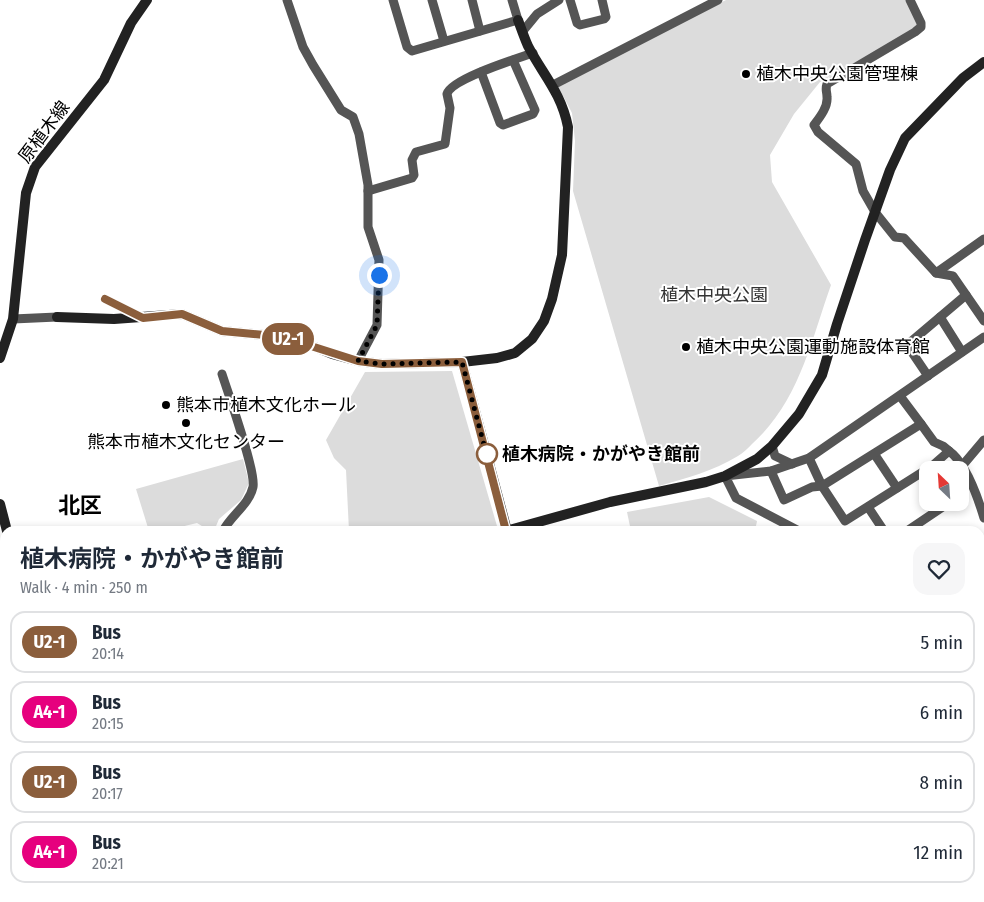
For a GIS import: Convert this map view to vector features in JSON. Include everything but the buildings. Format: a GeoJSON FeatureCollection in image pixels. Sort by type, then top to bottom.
{"type":"FeatureCollection","features":[{"type":"Feature","properties":{"kind":"street","name":"原植木線"},"geometry":{"type":"LineString","coordinates":[[0,358],[14,319],[26,193],[35,167],[104,80],[131,23],[147,0]]}},
{"type":"Feature","properties":{"kind":"street"},"geometry":{"type":"LineString","coordinates":[[287,0],[303,46],[313,65],[341,110],[353,117],[358,134],[368,191],[368,228],[379,260],[377,325],[358,361]]}},
{"type":"Feature","properties":{"kind":"street"},"geometry":{"type":"LineString","coordinates":[[393,0],[408,49],[412,50],[518,20]]}},
{"type":"Feature","properties":{"kind":"street"},"geometry":{"type":"LineString","coordinates":[[432,0],[444,41]]}},
{"type":"Feature","properties":{"kind":"street"},"geometry":{"type":"LineString","coordinates":[[472,0],[480,31]]}},
{"type":"Feature","properties":{"kind":"street"},"geometry":{"type":"LineString","coordinates":[[14,319],[57,317],[114,320],[182,314],[222,331],[275,336],[358,361],[382,364],[462,362],[497,358],[515,353],[532,339],[544,321],[552,299],[562,255],[568,127],[565,113],[552,85],[522,31],[512,0]]}},
{"type":"Feature","properties":{"kind":"street"},"geometry":{"type":"LineString","coordinates":[[522,31],[537,14],[559,0]]}},
{"type":"Feature","properties":{"kind":"street"},"geometry":{"type":"LineString","coordinates":[[570,0],[577,23],[580,25],[604,19],[602,0]]}},
{"type":"Feature","properties":{"kind":"street"},"geometry":{"type":"LineString","coordinates":[[552,85],[717,0]]}},
{"type":"Feature","properties":{"kind":"street"},"geometry":{"type":"LineString","coordinates":[[910,0],[921,27],[827,84],[825,108],[814,125],[818,132],[856,164],[863,191],[875,212],[895,238],[904,238],[936,273],[953,276],[984,321]]}},
{"type":"Feature","properties":{"kind":"street"},"geometry":{"type":"LineString","coordinates":[[368,191],[413,178],[412,160],[415,152],[445,144],[450,108],[447,91],[451,86],[481,72],[533,53]]}},
{"type":"Feature","properties":{"kind":"street"},"geometry":{"type":"LineString","coordinates":[[481,72],[500,123],[504,125],[533,114],[535,110],[514,60]]}},
{"type":"Feature","properties":{"kind":"street"},"geometry":{"type":"LineString","coordinates":[[525,526],[610,502],[706,482],[725,476],[757,459],[772,446],[799,414],[822,375],[875,212],[890,170],[905,138],[963,78],[984,62]]}},
{"type":"Feature","properties":{"kind":"street"},"geometry":{"type":"LineString","coordinates":[[936,273],[984,239]]}},
{"type":"Feature","properties":{"kind":"street"},"geometry":{"type":"LineString","coordinates":[[928,376],[906,346],[966,295]]}},
{"type":"Feature","properties":{"kind":"street"},"geometry":{"type":"LineString","coordinates":[[940,318],[962,352]]}},
{"type":"Feature","properties":{"kind":"street"},"geometry":{"type":"LineString","coordinates":[[725,476],[770,471],[809,458],[984,337]]}},
{"type":"Feature","properties":{"kind":"street"},"geometry":{"type":"LineString","coordinates":[[462,362],[506,526]]}},
{"type":"Feature","properties":{"kind":"street"},"geometry":{"type":"LineString","coordinates":[[222,374],[250,463],[254,486],[245,504],[226,526]]}},
{"type":"Feature","properties":{"kind":"street"},"geometry":{"type":"LineString","coordinates":[[900,396],[934,442],[943,446],[958,461]]}},
{"type":"Feature","properties":{"kind":"street"},"geometry":{"type":"LineString","coordinates":[[770,471],[784,500],[812,487],[822,486],[921,424]]}},
{"type":"Feature","properties":{"kind":"street"},"geometry":{"type":"LineString","coordinates":[[966,461],[984,440]]}},
{"type":"Feature","properties":{"kind":"street"},"geometry":{"type":"LineString","coordinates":[[772,446],[775,456],[792,464]]}},
{"type":"Feature","properties":{"kind":"street"},"geometry":{"type":"LineString","coordinates":[[939,461],[948,451]]}},
{"type":"Feature","properties":{"kind":"street"},"geometry":{"type":"LineString","coordinates":[[874,455],[897,488]]}},
{"type":"Feature","properties":{"kind":"street"},"geometry":{"type":"LineString","coordinates":[[809,458],[822,486],[845,521],[919,476]]}},
{"type":"Feature","properties":{"kind":"street"},"geometry":{"type":"LineString","coordinates":[[725,476],[736,498],[789,526]]}},
{"type":"Feature","properties":{"kind":"street"},"geometry":{"type":"LineString","coordinates":[[969,481],[984,518]]}},
{"type":"Feature","properties":{"kind":"street"},"geometry":{"type":"LineString","coordinates":[[0,504],[6,526]]}},
{"type":"Feature","properties":{"kind":"street"},"geometry":{"type":"LineString","coordinates":[[868,507],[881,526]]}},
{"type":"Feature","properties":{"kind":"street"},"geometry":{"type":"LineString","coordinates":[[914,526],[937,511]]}},
{"type":"Feature","properties":{"kind":"green space","name":"植木中央公園"},"geometry":{"type":"Polygon","coordinates":[[[726,0],[907,0],[918,22],[915,29],[820,82],[794,114],[770,155],[772,182],[831,285],[810,349],[792,390],[768,427],[740,455],[709,470],[659,486],[573,191],[575,141],[572,113],[558,86],[726,0]]]}},
{"type":"Feature","properties":{"kind":"green space"},"geometry":{"type":"Polygon","coordinates":[[[452,371],[497,526],[349,526],[346,470],[334,458],[326,440],[365,372],[452,371]]]}},
{"type":"Feature","properties":{"kind":"green space"},"geometry":{"type":"Polygon","coordinates":[[[243,459],[249,483],[241,500],[219,519],[216,526],[202,526],[197,523],[185,526],[147,526],[136,489],[243,459]]]}},
{"type":"Feature","properties":{"kind":"green space"},"geometry":{"type":"Polygon","coordinates":[[[709,497],[757,521],[756,526],[630,526],[627,512],[709,497]]]}},
{"type":"Feature","properties":{"kind":"bus line","name":"U2-1"},"geometry":{"type":"LineString","coordinates":[[105,299],[143,318],[182,314],[222,331],[289,339],[358,361],[382,364],[462,362],[506,526]]}},
{"type":"Feature","properties":{"kind":"place","name":"植木中央公園管理棟"},"geometry":{"type":"Point","coordinates":[746,74]}},
{"type":"Feature","properties":{"kind":"place","name":"植木中央公園運動施設体育館"},"geometry":{"type":"Point","coordinates":[686,347]}},
{"type":"Feature","properties":{"kind":"place","name":"熊本市植木文化ホール"},"geometry":{"type":"Point","coordinates":[166,405]}},
{"type":"Feature","properties":{"kind":"place","name":"熊本市植木文化センター"},"geometry":{"type":"Point","coordinates":[186,423]}},
{"type":"Feature","properties":{"kind":"place","name":"植木病院・かがやき館前"},"geometry":{"type":"Point","coordinates":[487,454]}},
{"type":"Feature","properties":{"kind":"district","name":"北区"},"geometry":{"type":"Point","coordinates":[80,505]}},
{"type":"Feature","properties":{"kind":"route"},"geometry":{"type":"LineString","coordinates":[[379,275],[377,325],[358,361],[382,364],[462,362],[487,456],[487,454]]}}]}
